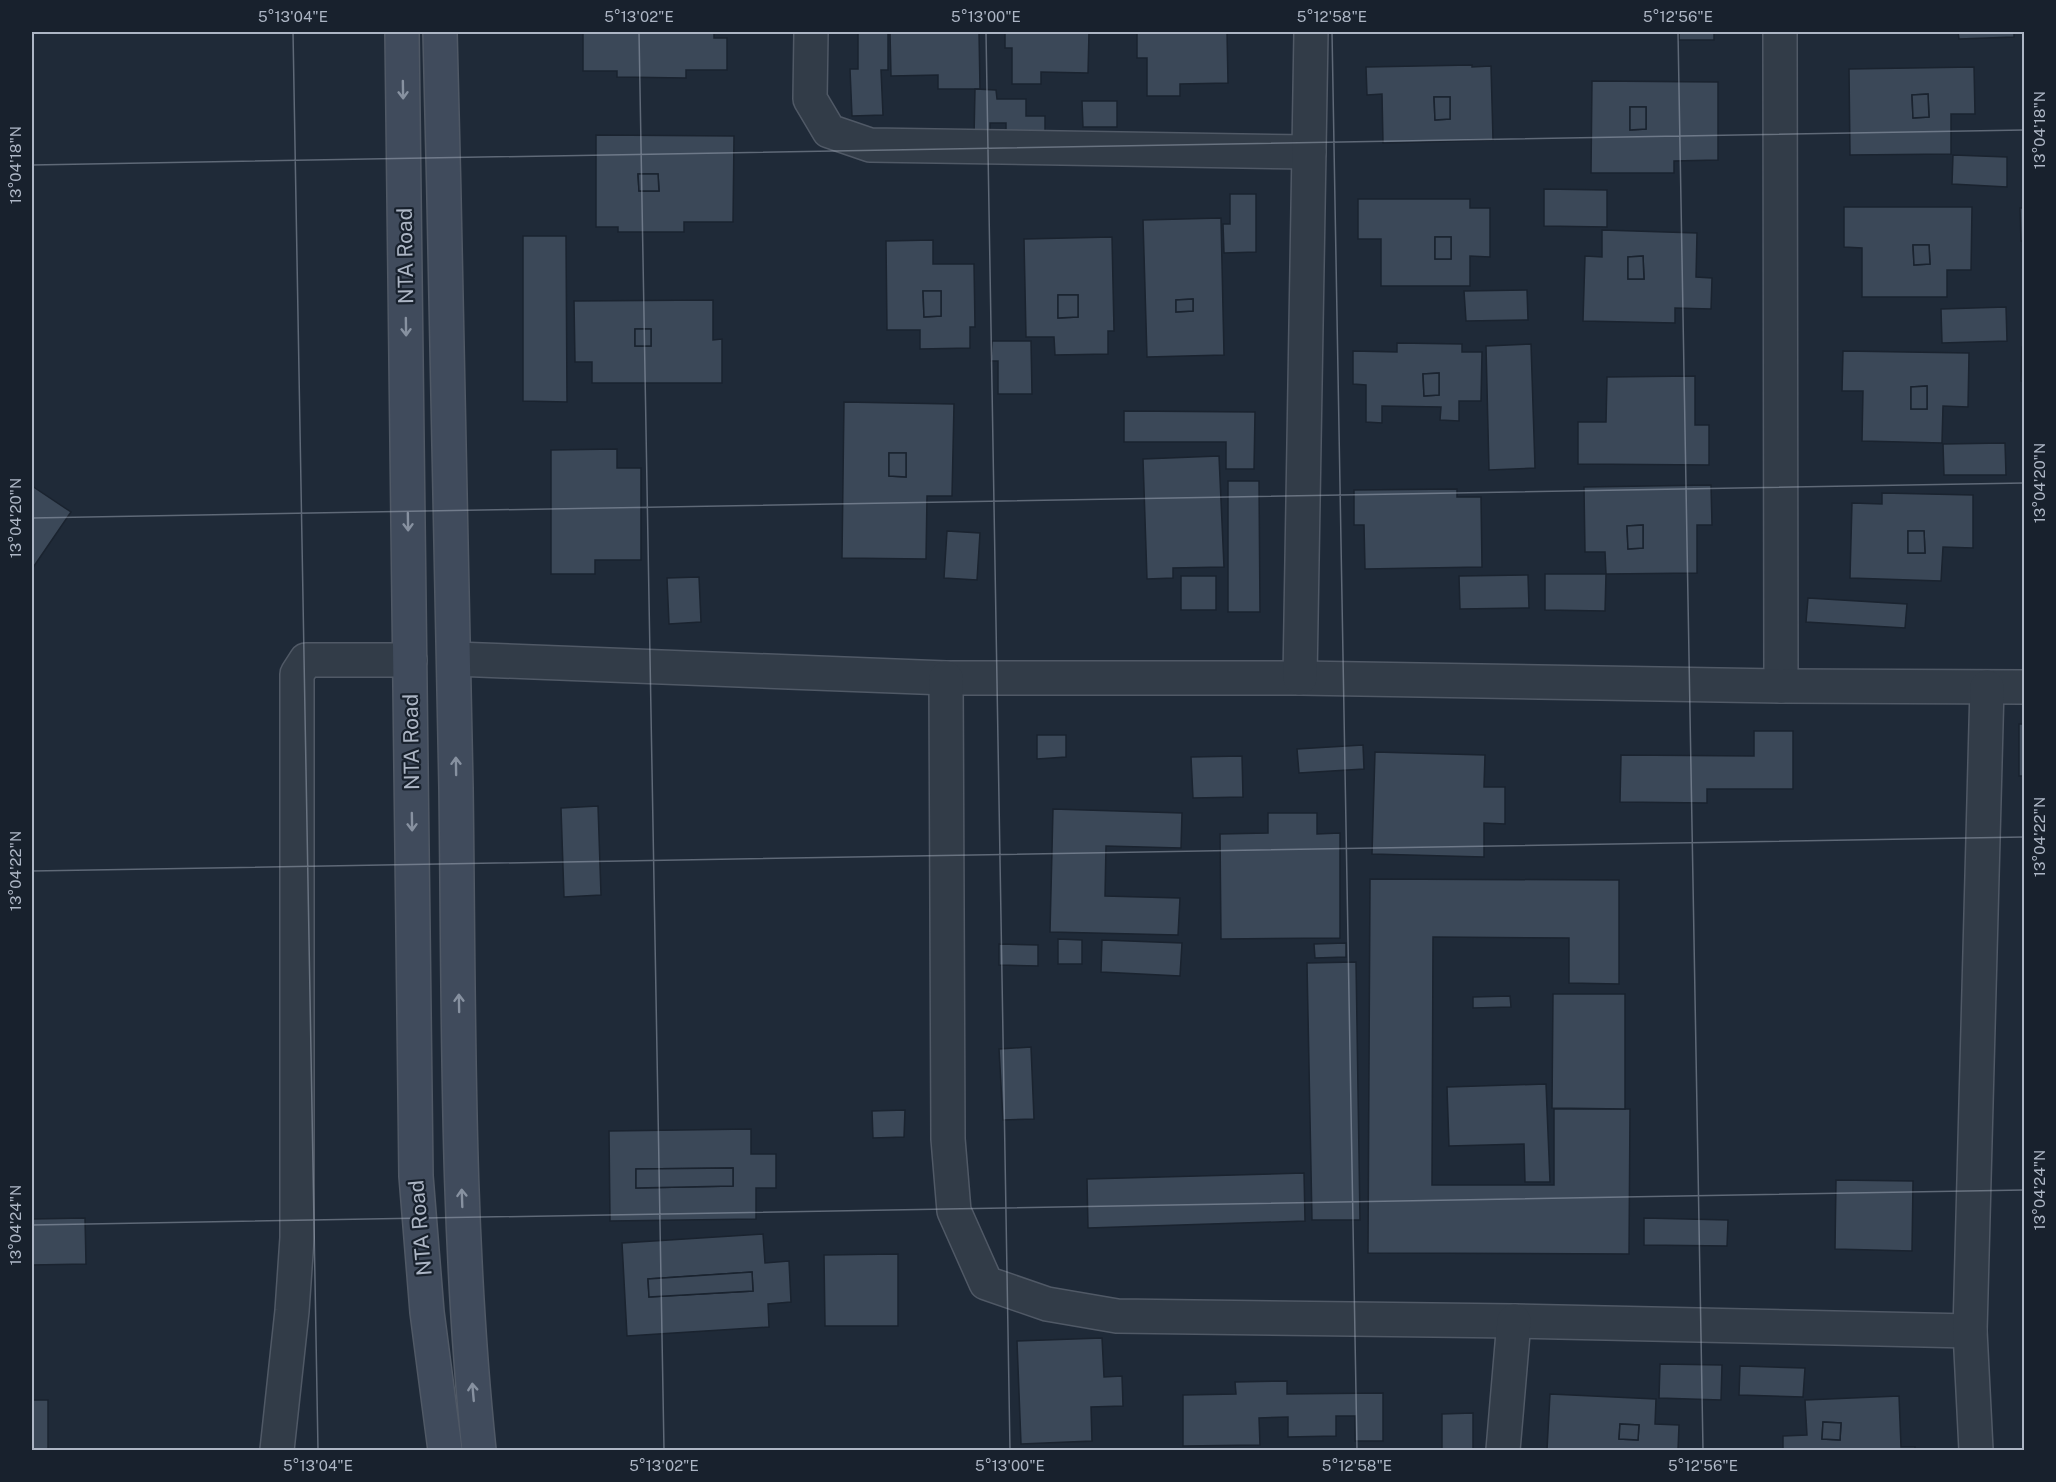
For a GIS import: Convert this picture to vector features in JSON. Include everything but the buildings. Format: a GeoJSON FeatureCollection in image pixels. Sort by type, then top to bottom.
{"type":"FeatureCollection","features":[{"type":"Feature","properties":{"kind":"main road","name":"NTA Road"},"geometry":{"type":"LineString","coordinates":[[402,32],[416,1176],[428,1312],[445,1450]]}},
{"type":"Feature","properties":{"kind":"main road","name":"NTA Road"},"geometry":{"type":"LineString","coordinates":[[440,32],[455,659],[461,1183],[467,1315],[479,1450]]}},
{"type":"Feature","properties":{"kind":"street"},"geometry":{"type":"LineString","coordinates":[[811,32],[810,99],[829,131],[870,145],[1309,152]]}},
{"type":"Feature","properties":{"kind":"street"},"geometry":{"type":"LineString","coordinates":[[1300,678],[1311,32]]}},
{"type":"Feature","properties":{"kind":"street"},"geometry":{"type":"LineString","coordinates":[[1780,32],[1781,686]]}},
{"type":"Feature","properties":{"kind":"street"},"geometry":{"type":"LineString","coordinates":[[455,659],[946,678],[1300,678],[1781,686],[2025,687]]}},
{"type":"Feature","properties":{"kind":"street"},"geometry":{"type":"LineString","coordinates":[[277,1450],[292,1311],[297,1238],[297,674],[306,660],[410,660]]}},
{"type":"Feature","properties":{"kind":"street"},"geometry":{"type":"LineString","coordinates":[[946,678],[948,1139],[954,1211],[986,1283],[1047,1304],[1117,1316],[1514,1321],[1970,1331]]}},
{"type":"Feature","properties":{"kind":"street"},"geometry":{"type":"LineString","coordinates":[[1976,1450],[1970,1331],[1988,687]]}},
{"type":"Feature","properties":{"kind":"street"},"geometry":{"type":"LineString","coordinates":[[1503,1450],[1514,1321]]}}]}
